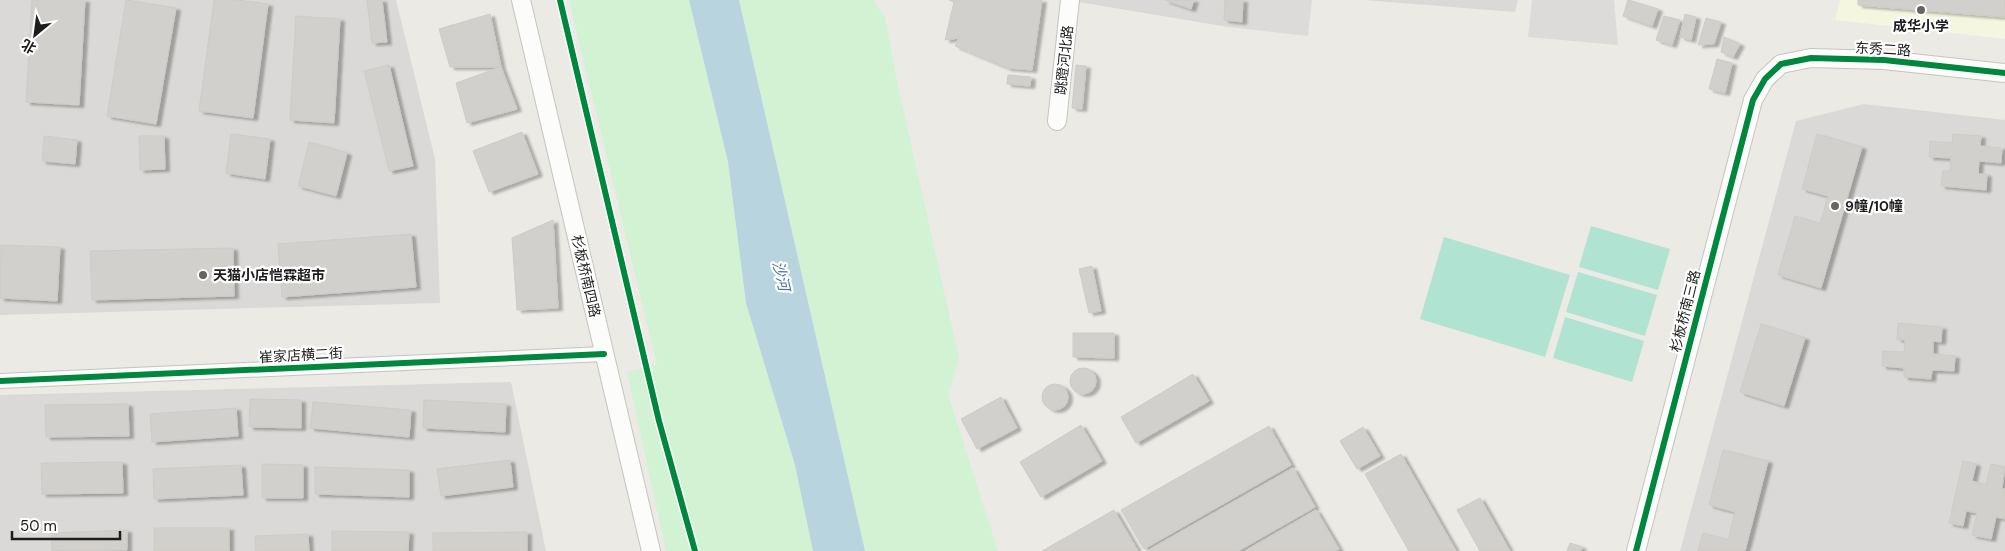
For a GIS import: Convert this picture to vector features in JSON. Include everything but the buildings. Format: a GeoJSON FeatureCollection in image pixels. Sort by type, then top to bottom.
{"type":"FeatureCollection","features":[{"type":"Feature","properties":{"kind":"street","name":"杉板桥南四路"},"geometry":{"type":"LineString","coordinates":[[521,0],[651,551]]}},
{"type":"Feature","properties":{"kind":"street","name":"跳蹬河北路"},"geometry":{"type":"LineString","coordinates":[[1057,121],[1070,0]]}},
{"type":"Feature","properties":{"kind":"street","name":"东秀二路"},"geometry":{"type":"LineString","coordinates":[[1765,79],[1781,64],[1811,58],[1884,60],[2005,73]]}},
{"type":"Feature","properties":{"kind":"street","name":"杉板桥南三路"},"geometry":{"type":"LineString","coordinates":[[1636,551],[1750,109],[1765,79]]}},
{"type":"Feature","properties":{"kind":"street","name":"崔家店横二街"},"geometry":{"type":"LineString","coordinates":[[0,381],[604,354]]}},
{"type":"Feature","properties":{"kind":"shaded area"},"geometry":{"type":"Polygon","coordinates":[[[0,0],[396,0],[435,159],[440,303],[0,315],[0,0]]]}},
{"type":"Feature","properties":{"kind":"shaded area"},"geometry":{"type":"Polygon","coordinates":[[[569,0],[689,0],[728,162],[746,303],[795,465],[813,551],[666,551],[627,372],[657,365],[569,0]]]}},
{"type":"Feature","properties":{"kind":"shaded area"},"geometry":{"type":"Polygon","coordinates":[[[739,0],[873,0],[885,17],[898,86],[959,358],[948,395],[998,551],[865,551],[739,0]]]}},
{"type":"Feature","properties":{"kind":"shaded area"},"geometry":{"type":"Polygon","coordinates":[[[1079,0],[1231,0],[1228,27],[1079,2],[1079,0]]]}},
{"type":"Feature","properties":{"kind":"shaded area"},"geometry":{"type":"Polygon","coordinates":[[[1231,0],[1312,0],[1308,36],[1228,27],[1231,0]]]}},
{"type":"Feature","properties":{"kind":"shaded area"},"geometry":{"type":"Polygon","coordinates":[[[1364,0],[1518,0],[1515,12],[1364,0]]]}},
{"type":"Feature","properties":{"kind":"shaded area"},"geometry":{"type":"Polygon","coordinates":[[[1532,0],[1614,0],[1618,45],[1528,37],[1532,0]]]}},
{"type":"Feature","properties":{"kind":"shaded area","name":"成华小学"},"geometry":{"type":"Polygon","coordinates":[[[1840,0],[2005,0],[2005,39],[1835,20],[1840,0]]]}},
{"type":"Feature","properties":{"kind":"shaded area"},"geometry":{"type":"Polygon","coordinates":[[[1864,104],[2005,120],[2005,551],[1680,551],[1796,121],[1864,104]]]}},
{"type":"Feature","properties":{"kind":"shaded area"},"geometry":{"type":"Polygon","coordinates":[[[511,382],[546,551],[0,551],[0,395],[511,382]]]}},
{"type":"Feature","properties":{"kind":"green space"},"geometry":{"type":"Polygon","coordinates":[[[1591,226],[1670,249],[1658,290],[1579,267],[1591,226]]]}},
{"type":"Feature","properties":{"kind":"green space"},"geometry":{"type":"Polygon","coordinates":[[[1444,237],[1570,275],[1545,357],[1420,319],[1444,237]]]}},
{"type":"Feature","properties":{"kind":"green space"},"geometry":{"type":"Polygon","coordinates":[[[1578,272],[1657,295],[1645,336],[1566,312],[1578,272]]]}},
{"type":"Feature","properties":{"kind":"green space"},"geometry":{"type":"Polygon","coordinates":[[[1565,317],[1644,341],[1632,382],[1553,358],[1565,317]]]}},
{"type":"Feature","properties":{"kind":"water","name":"沙河"},"geometry":{"type":"Polygon","coordinates":[[[689,0],[739,0],[865,551],[813,551],[795,465],[746,303],[728,162],[689,0]]]}},
{"type":"Feature","properties":{"kind":"cycle path"},"geometry":{"type":"LineString","coordinates":[[560,0],[659,421],[695,551]]}},
{"type":"Feature","properties":{"kind":"cycle path"},"geometry":{"type":"LineString","coordinates":[[1636,551],[1753,100],[1765,79],[1781,64],[1811,58],[1884,60],[2005,73]]}},
{"type":"Feature","properties":{"kind":"cycle path"},"geometry":{"type":"LineString","coordinates":[[0,381],[604,354]]}},
{"type":"Feature","properties":{"kind":"place","name":"成华小学"},"geometry":{"type":"Point","coordinates":[1921,10]}},
{"type":"Feature","properties":{"kind":"place","name":"9幢/10幢"},"geometry":{"type":"Point","coordinates":[1835,206]}},
{"type":"Feature","properties":{"kind":"place","name":"天猫小店恺霖超市"},"geometry":{"type":"Point","coordinates":[203,275]}}]}
